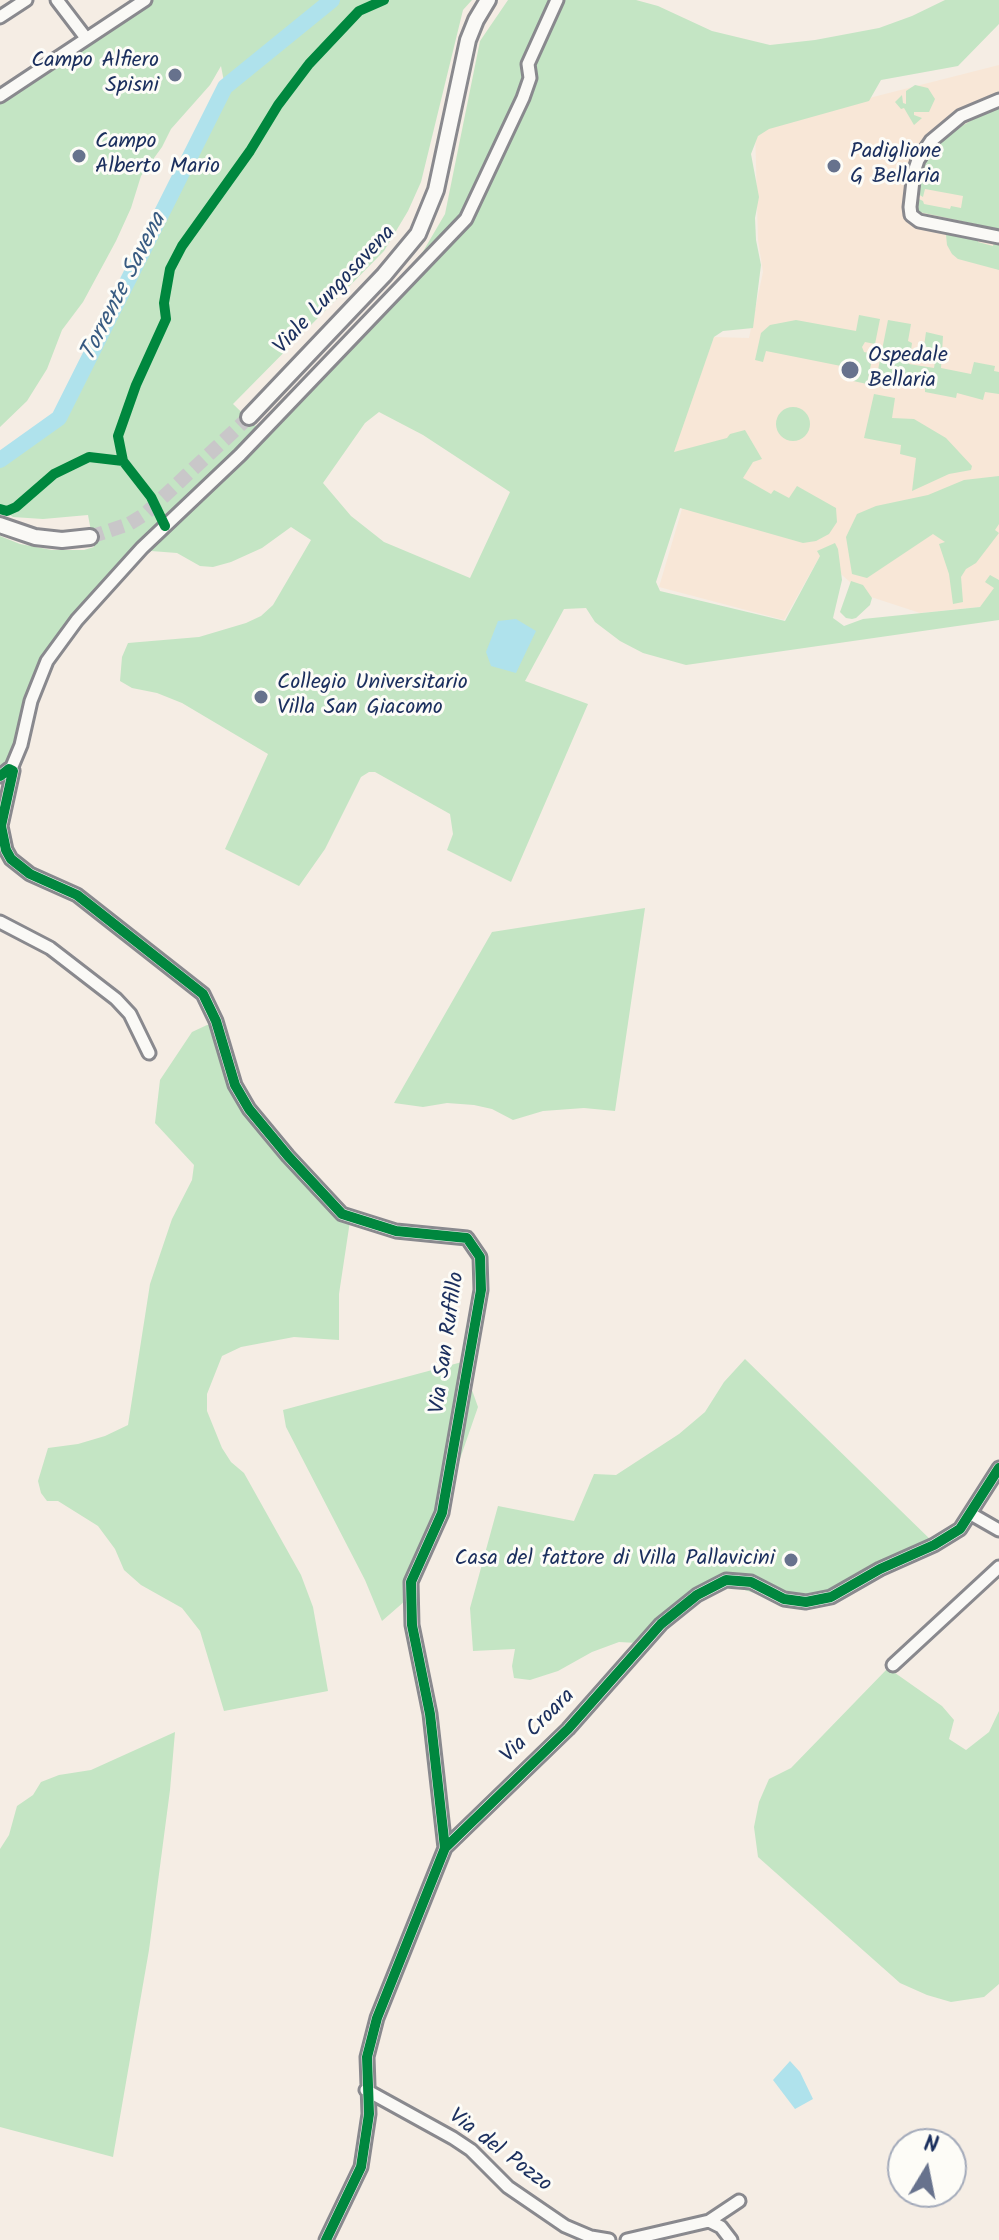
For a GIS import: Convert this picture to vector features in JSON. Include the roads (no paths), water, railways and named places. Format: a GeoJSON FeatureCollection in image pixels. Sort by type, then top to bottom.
{"type":"FeatureCollection","features":[{"type":"Feature","properties":{"kind":"main road","name":"Viale Lungosavena"},"geometry":{"type":"LineString","coordinates":[[249,417],[384,275],[418,234],[436,190],[468,40],[488,0]]}},
{"type":"Feature","properties":{"kind":"main road"},"geometry":{"type":"LineString","coordinates":[[2,526],[35,537],[62,540],[90,537]]}},
{"type":"Feature","properties":{"kind":"street"},"geometry":{"type":"LineString","coordinates":[[0,17],[26,0]]}},
{"type":"Feature","properties":{"kind":"street"},"geometry":{"type":"LineString","coordinates":[[57,0],[86,38]]}},
{"type":"Feature","properties":{"kind":"street"},"geometry":{"type":"LineString","coordinates":[[0,96],[145,0]]}},
{"type":"Feature","properties":{"kind":"street","name":"Via San Ruffillo"},"geometry":{"type":"LineString","coordinates":[[445,1848],[430,1714],[412,1625],[411,1582],[442,1513],[481,1290],[480,1257],[467,1238],[396,1231],[342,1214],[249,1109],[235,1085],[216,1021],[203,994],[77,895],[30,874],[11,859],[1,826],[12,779],[11,769],[21,745],[31,701],[47,661],[77,620],[142,548],[240,455],[466,219],[523,98],[530,78],[528,64],[557,0]]}},
{"type":"Feature","properties":{"kind":"street"},"geometry":{"type":"LineString","coordinates":[[999,100],[961,116],[931,141],[914,172],[910,207],[911,215],[919,221],[999,237]]}},
{"type":"Feature","properties":{"kind":"street"},"geometry":{"type":"LineString","coordinates":[[0,776],[11,769]]}},
{"type":"Feature","properties":{"kind":"street"},"geometry":{"type":"LineString","coordinates":[[0,922],[50,948],[116,999],[130,1014],[149,1053]]}},
{"type":"Feature","properties":{"kind":"street","name":"Via Croara"},"geometry":{"type":"LineString","coordinates":[[326,2240],[361,2167],[369,2114],[367,2057],[377,2018],[445,1848],[568,1729],[661,1624],[697,1595],[726,1580],[751,1582],[784,1599],[806,1602],[831,1597],[960,1529],[999,1468]]}},
{"type":"Feature","properties":{"kind":"street"},"geometry":{"type":"LineString","coordinates":[[971,1514],[999,1530]]}},
{"type":"Feature","properties":{"kind":"street"},"geometry":{"type":"LineString","coordinates":[[893,1665],[999,1567]]}},
{"type":"Feature","properties":{"kind":"street","name":"Via del Pozzo"},"geometry":{"type":"LineString","coordinates":[[366,2090],[471,2150],[508,2187],[565,2226],[591,2237],[609,2240]]}},
{"type":"Feature","properties":{"kind":"street"},"geometry":{"type":"LineString","coordinates":[[627,2240],[709,2221],[739,2201]]}},
{"type":"Feature","properties":{"kind":"street"},"geometry":{"type":"LineString","coordinates":[[709,2221],[721,2227],[731,2240]]}},
{"type":"Feature","properties":{"kind":"water"},"geometry":{"type":"Polygon","coordinates":[[[516,619],[536,631],[516,673],[491,666],[486,652],[498,621],[516,619]]]}},
{"type":"Feature","properties":{"kind":"water"},"geometry":{"type":"Polygon","coordinates":[[[790,2061],[800,2072],[813,2099],[795,2109],[773,2080],[790,2061]]]}},
{"type":"Feature","properties":{"kind":"waterway","name":"Torrente Savena"},"geometry":{"type":"LineString","coordinates":[[0,460],[59,418],[225,87],[332,0]]}},
{"type":"Feature","properties":{"kind":"tunnel"},"geometry":{"type":"LineString","coordinates":[[90,537],[129,524],[145,514],[249,417]]}},
{"type":"Feature","properties":{"kind":"place","name":"Campo Alfiero Spisni"},"geometry":{"type":"Point","coordinates":[175,75]}},
{"type":"Feature","properties":{"kind":"place","name":"Campo Alberto Mario"},"geometry":{"type":"Point","coordinates":[79,156]}},
{"type":"Feature","properties":{"kind":"place","name":"Padiglione G Bellaria"},"geometry":{"type":"Point","coordinates":[834,166]}},
{"type":"Feature","properties":{"kind":"place","name":"Ospedale Bellaria"},"geometry":{"type":"Point","coordinates":[850,370]}},
{"type":"Feature","properties":{"kind":"place","name":"Collegio Universitario Villa San Giacomo"},"geometry":{"type":"Point","coordinates":[261,697]}},
{"type":"Feature","properties":{"kind":"place","name":"Casa del fattore di Villa Pallavicini"},"geometry":{"type":"Point","coordinates":[791,1560]}}]}
